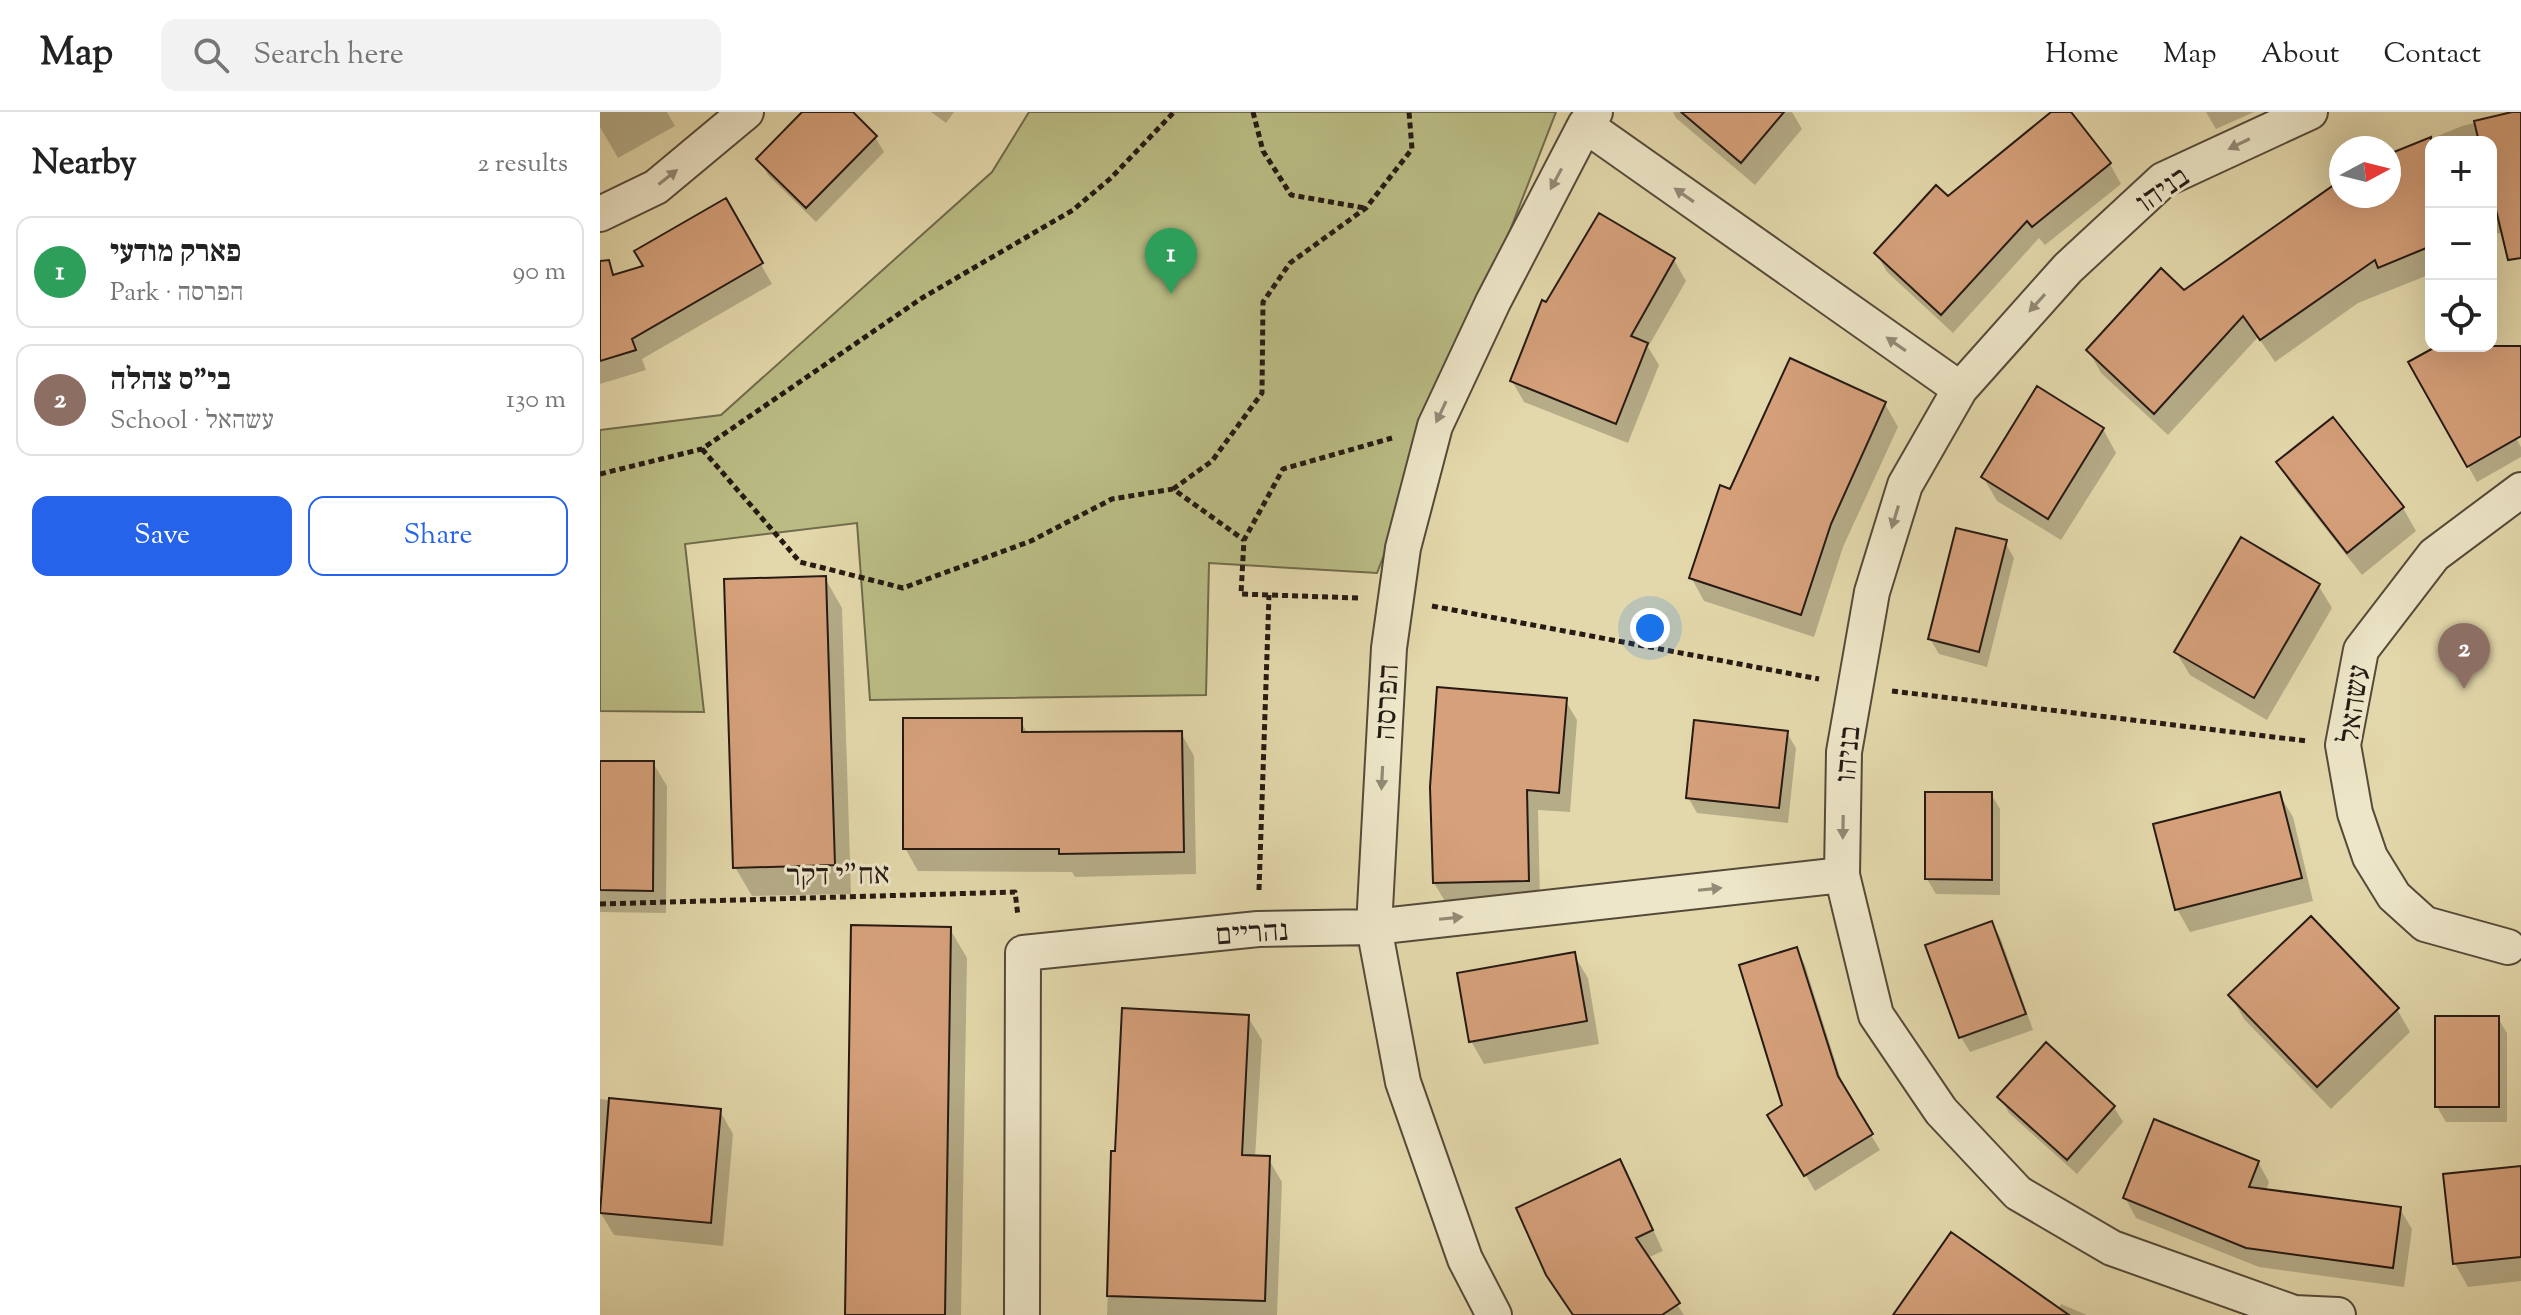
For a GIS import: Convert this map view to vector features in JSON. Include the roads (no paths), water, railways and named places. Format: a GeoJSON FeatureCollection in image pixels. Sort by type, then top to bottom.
{"type":"FeatureCollection","features":[{"type":"Feature","properties":{"kind":"street"},"geometry":{"type":"LineString","coordinates":[[600,214],[656,187],[746,112]]}},
{"type":"Feature","properties":{"kind":"street","name":"בניהו"},"geometry":{"type":"LineString","coordinates":[[2310,112],[2163,180],[2068,268],[1960,389],[1905,485],[1872,592],[1844,752],[1842,875],[1876,1015],[1941,1111],[2018,1193],[2112,1248],[2294,1313],[2338,1315]]}},
{"type":"Feature","properties":{"kind":"street"},"geometry":{"type":"LineString","coordinates":[[1590,118],[1960,389]]}},
{"type":"Feature","properties":{"kind":"street","name":"הפרסה"},"geometry":{"type":"LineString","coordinates":[[1494,1315],[1465,1259],[1403,1082],[1374,927],[1389,648],[1403,548],[1435,426],[1493,302],[1590,118]]}},
{"type":"Feature","properties":{"kind":"street","name":"עשהאל"},"geometry":{"type":"LineString","coordinates":[[2508,947],[2425,924],[2394,896],[2370,857],[2355,813],[2343,745],[2361,650],[2434,555],[2521,490]]}},
{"type":"Feature","properties":{"kind":"street","name":"נהריים"},"geometry":{"type":"LineString","coordinates":[[1022,1315],[1023,953],[1258,929],[1374,927],[1842,875]]}},
{"type":"Feature","properties":{"kind":"place","name":"פארק מודעי"},"geometry":{"type":"Point","coordinates":[1171,294]}},
{"type":"Feature","properties":{"kind":"place","name":"בי\"ס צהלה"},"geometry":{"type":"Point","coordinates":[2464,689]}}]}
